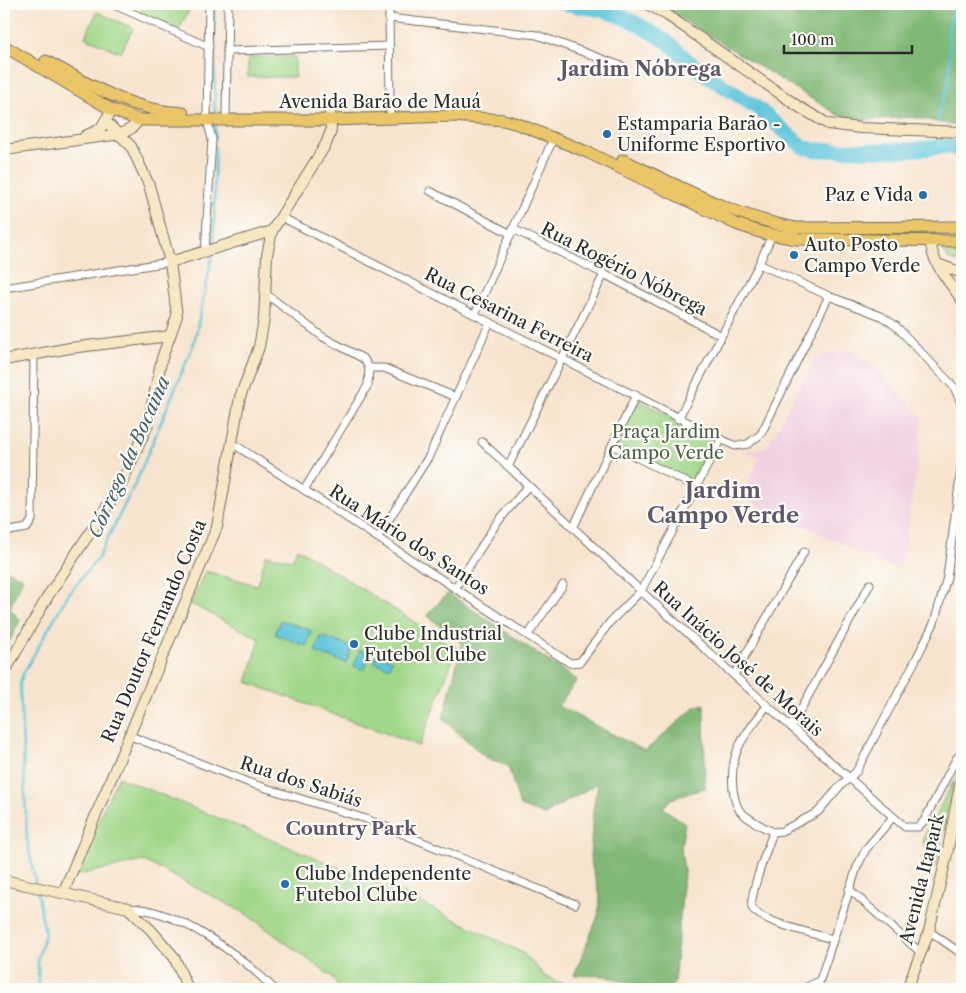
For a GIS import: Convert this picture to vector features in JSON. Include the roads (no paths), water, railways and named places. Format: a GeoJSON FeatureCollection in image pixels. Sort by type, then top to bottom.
{"type":"FeatureCollection","features":[{"type":"Feature","properties":{"kind":"main road","name":"Avenida Barão de Mauá"},"geometry":{"type":"LineString","coordinates":[[4,40],[108,94],[157,111],[209,117]]}},
{"type":"Feature","properties":{"kind":"main road","name":"Avenida Barão de Mauá"},"geometry":{"type":"LineString","coordinates":[[4,46],[112,110],[139,120],[225,116],[472,117],[518,124],[554,137],[736,224],[772,235],[797,239],[962,241]]}},
{"type":"Feature","properties":{"kind":"main road"},"geometry":{"type":"LineString","coordinates":[[112,110],[124,107],[157,111]]}},
{"type":"Feature","properties":{"kind":"main road","name":"Avenida Barão de Mauá"},"geometry":{"type":"LineString","coordinates":[[331,116],[390,111],[461,110],[522,118],[560,132],[735,212],[770,224],[796,228],[962,227]]}},
{"type":"Feature","properties":{"kind":"main road"},"geometry":{"type":"LineString","coordinates":[[931,242],[939,232],[962,227]]}},
{"type":"Feature","properties":{"kind":"street"},"geometry":{"type":"LineString","coordinates":[[112,4],[209,47]]}},
{"type":"Feature","properties":{"kind":"street"},"geometry":{"type":"LineString","coordinates":[[206,253],[212,139],[209,117],[209,4]]}},
{"type":"Feature","properties":{"kind":"street"},"geometry":{"type":"LineString","coordinates":[[225,116],[228,4]]}},
{"type":"Feature","properties":{"kind":"street"},"geometry":{"type":"LineString","coordinates":[[389,4],[390,111]]}},
{"type":"Feature","properties":{"kind":"street"},"geometry":{"type":"LineString","coordinates":[[647,4],[667,15],[799,107],[828,124],[860,128],[962,132]]}},
{"type":"Feature","properties":{"kind":"street"},"geometry":{"type":"LineString","coordinates":[[389,18],[537,35],[624,68]]}},
{"type":"Feature","properties":{"kind":"street"},"geometry":{"type":"LineString","coordinates":[[227,51],[389,46]]}},
{"type":"Feature","properties":{"kind":"street"},"geometry":{"type":"LineString","coordinates":[[77,139],[95,133],[106,122],[112,110]]}},
{"type":"Feature","properties":{"kind":"street","name":"Rua Doutor Fernando Costa"},"geometry":{"type":"LineString","coordinates":[[60,892],[217,527],[240,397],[259,347],[266,294],[267,255],[272,231],[282,218],[326,144],[331,131],[331,116]]}},
{"type":"Feature","properties":{"kind":"street"},"geometry":{"type":"LineString","coordinates":[[4,150],[121,134],[132,128],[139,120]]}},
{"type":"Feature","properties":{"kind":"street"},"geometry":{"type":"LineString","coordinates":[[4,673],[48,596],[120,487],[148,424],[162,358],[175,325],[177,307],[170,262],[148,185],[131,146],[121,134],[114,131],[106,122]]}},
{"type":"Feature","properties":{"kind":"street"},"geometry":{"type":"LineString","coordinates":[[475,314],[554,137]]}},
{"type":"Feature","properties":{"kind":"street","name":"Rua Rogério Nóbrega"},"geometry":{"type":"LineString","coordinates":[[430,191],[604,274],[720,335]]}},
{"type":"Feature","properties":{"kind":"street","name":"Rua Cesarina Ferreira"},"geometry":{"type":"LineString","coordinates":[[282,218],[636,395],[678,419],[735,446],[755,440],[761,434],[829,296]]}},
{"type":"Feature","properties":{"kind":"street"},"geometry":{"type":"LineString","coordinates":[[4,288],[170,262],[206,253],[272,231]]}},
{"type":"Feature","properties":{"kind":"street"},"geometry":{"type":"LineString","coordinates":[[678,419],[720,335],[759,264],[772,235]]}},
{"type":"Feature","properties":{"kind":"street"},"geometry":{"type":"LineString","coordinates":[[254,238],[267,255]]}},
{"type":"Feature","properties":{"kind":"street"},"geometry":{"type":"LineString","coordinates":[[931,242],[933,253],[939,265],[962,300]]}},
{"type":"Feature","properties":{"kind":"street"},"geometry":{"type":"LineString","coordinates":[[759,264],[829,296],[880,316],[896,326],[954,387],[962,405]]}},
{"type":"Feature","properties":{"kind":"street"},"geometry":{"type":"LineString","coordinates":[[939,265],[962,273]]}},
{"type":"Feature","properties":{"kind":"street"},"geometry":{"type":"LineString","coordinates":[[508,465],[604,274]]}},
{"type":"Feature","properties":{"kind":"street"},"geometry":{"type":"LineString","coordinates":[[266,294],[322,337],[364,359],[370,368],[368,385],[304,490]]}},
{"type":"Feature","properties":{"kind":"street"},"geometry":{"type":"LineString","coordinates":[[378,538],[429,456],[490,322]]}},
{"type":"Feature","properties":{"kind":"street"},"geometry":{"type":"LineString","coordinates":[[4,360],[34,354],[170,336]]}},
{"type":"Feature","properties":{"kind":"street"},"geometry":{"type":"LineString","coordinates":[[4,532],[20,531],[27,528],[32,520],[34,354]]}},
{"type":"Feature","properties":{"kind":"street"},"geometry":{"type":"LineString","coordinates":[[370,368],[384,368],[456,397]]}},
{"type":"Feature","properties":{"kind":"street"},"geometry":{"type":"LineString","coordinates":[[573,528],[636,395]]}},
{"type":"Feature","properties":{"kind":"street"},"geometry":{"type":"LineString","coordinates":[[641,591],[721,440]]}},
{"type":"Feature","properties":{"kind":"street","name":"Rua Inácio José de Morais"},"geometry":{"type":"LineString","coordinates":[[482,442],[767,706],[892,818],[905,827],[918,827],[924,821],[956,759],[962,753]]}},
{"type":"Feature","properties":{"kind":"street","name":"Rua Mário dos Santos"},"geometry":{"type":"LineString","coordinates":[[232,443],[570,663],[580,662],[610,622],[641,591]]}},
{"type":"Feature","properties":{"kind":"street"},"geometry":{"type":"LineString","coordinates":[[612,445],[696,487]]}},
{"type":"Feature","properties":{"kind":"street"},"geometry":{"type":"LineString","coordinates":[[767,706],[741,740],[735,752],[732,777],[738,810],[755,823],[773,832],[782,831],[818,812],[862,764],[934,623],[947,577],[962,462]]}},
{"type":"Feature","properties":{"kind":"street"},"geometry":{"type":"LineString","coordinates":[[455,588],[496,524],[528,486]]}},
{"type":"Feature","properties":{"kind":"street"},"geometry":{"type":"LineString","coordinates":[[734,675],[804,552]]}},
{"type":"Feature","properties":{"kind":"street"},"geometry":{"type":"LineString","coordinates":[[791,727],[870,584]]}},
{"type":"Feature","properties":{"kind":"street"},"geometry":{"type":"LineString","coordinates":[[528,635],[563,585]]}},
{"type":"Feature","properties":{"kind":"street","name":"Rua dos Sabiás"},"geometry":{"type":"LineString","coordinates":[[128,735],[250,783],[366,819],[575,904]]}},
{"type":"Feature","properties":{"kind":"street","name":"Avenida Itapark"},"geometry":{"type":"LineString","coordinates":[[907,989],[929,931],[947,854],[962,774]]}},
{"type":"Feature","properties":{"kind":"street"},"geometry":{"type":"LineString","coordinates":[[817,989],[849,889],[866,849],[892,818]]}},
{"type":"Feature","properties":{"kind":"street"},"geometry":{"type":"LineString","coordinates":[[773,832],[752,895],[752,909],[756,914],[833,939]]}},
{"type":"Feature","properties":{"kind":"street"},"geometry":{"type":"LineString","coordinates":[[4,880],[128,908],[156,912],[208,938],[250,966],[270,988]]}},
{"type":"Feature","properties":{"kind":"street"},"geometry":{"type":"LineString","coordinates":[[849,889],[920,952]]}},
{"type":"Feature","properties":{"kind":"street"},"geometry":{"type":"LineString","coordinates":[[128,908],[151,930],[174,957],[188,989]]}},
{"type":"Feature","properties":{"kind":"street"},"geometry":{"type":"LineString","coordinates":[[929,931],[962,954]]}},
{"type":"Feature","properties":{"kind":"street"},"geometry":{"type":"LineString","coordinates":[[803,989],[819,981]]}},
{"type":"Feature","properties":{"kind":"water"},"geometry":{"type":"Polygon","coordinates":[[[281,620],[312,631],[306,646],[275,634],[281,620]]]}},
{"type":"Feature","properties":{"kind":"water"},"geometry":{"type":"Polygon","coordinates":[[[321,636],[352,647],[346,663],[315,652],[321,636]]]}},
{"type":"Feature","properties":{"kind":"water"},"geometry":{"type":"Polygon","coordinates":[[[360,650],[370,654],[364,670],[354,666],[360,650]]]}},
{"type":"Feature","properties":{"kind":"water"},"geometry":{"type":"Polygon","coordinates":[[[377,655],[392,660],[389,668],[374,662],[377,655]]]}},
{"type":"Feature","properties":{"kind":"waterway","name":"Córrego da Bocaina"},"geometry":{"type":"LineString","coordinates":[[214,4],[215,117]]}},
{"type":"Feature","properties":{"kind":"waterway"},"geometry":{"type":"LineString","coordinates":[[567,4],[604,10],[634,22],[666,41],[700,71],[756,107],[803,147],[816,150],[908,150],[950,146],[962,151]]}},
{"type":"Feature","properties":{"kind":"waterway"},"geometry":{"type":"LineString","coordinates":[[938,122],[938,113],[948,87],[950,59],[948,26],[956,4]]}},
{"type":"Feature","properties":{"kind":"waterway","name":"Córrego da Bocaina"},"geometry":{"type":"LineString","coordinates":[[215,122],[215,139]]}},
{"type":"Feature","properties":{"kind":"waterway"},"geometry":{"type":"LineString","coordinates":[[934,148],[938,135]]}},
{"type":"Feature","properties":{"kind":"waterway","name":"Córrego da Bocaina"},"geometry":{"type":"LineString","coordinates":[[214,244],[215,147]]}},
{"type":"Feature","properties":{"kind":"waterway","name":"Córrego da Bocaina"},"geometry":{"type":"LineString","coordinates":[[36,885],[27,840],[20,683],[23,674],[67,596],[98,558],[137,480],[194,343],[213,252]]}},
{"type":"Feature","properties":{"kind":"waterway","name":"Córrego da Bocaina"},"geometry":{"type":"LineString","coordinates":[[37,890],[45,934],[38,958],[38,989]]}},
{"type":"Feature","properties":{"kind":"place","name":"Estamparia Barão - Uniforme Esportivo"},"geometry":{"type":"Point","coordinates":[607,134]}},
{"type":"Feature","properties":{"kind":"place","name":"Paz e Vida"},"geometry":{"type":"Point","coordinates":[923,195]}},
{"type":"Feature","properties":{"kind":"place","name":"Auto Posto Campo Verde"},"geometry":{"type":"Point","coordinates":[794,255]}},
{"type":"Feature","properties":{"kind":"place","name":"Clube Industrial Futebol Clube"},"geometry":{"type":"Point","coordinates":[354,644]}},
{"type":"Feature","properties":{"kind":"place","name":"Clube Independente Futebol Clube"},"geometry":{"type":"Point","coordinates":[285,884]}},
{"type":"Feature","properties":{"kind":"district","name":"Jardim Nóbrega"},"geometry":{"type":"Point","coordinates":[641,69]}},
{"type":"Feature","properties":{"kind":"district","name":"Jardim Campo Verde"},"geometry":{"type":"Point","coordinates":[723,502]}},
{"type":"Feature","properties":{"kind":"district","name":"Country Park"},"geometry":{"type":"Point","coordinates":[351,828]}},
{"type":"Feature","properties":{"kind":"park label","name":"Praça Jardim Campo Verde"},"geometry":{"type":"Point","coordinates":[666,442]}}]}
